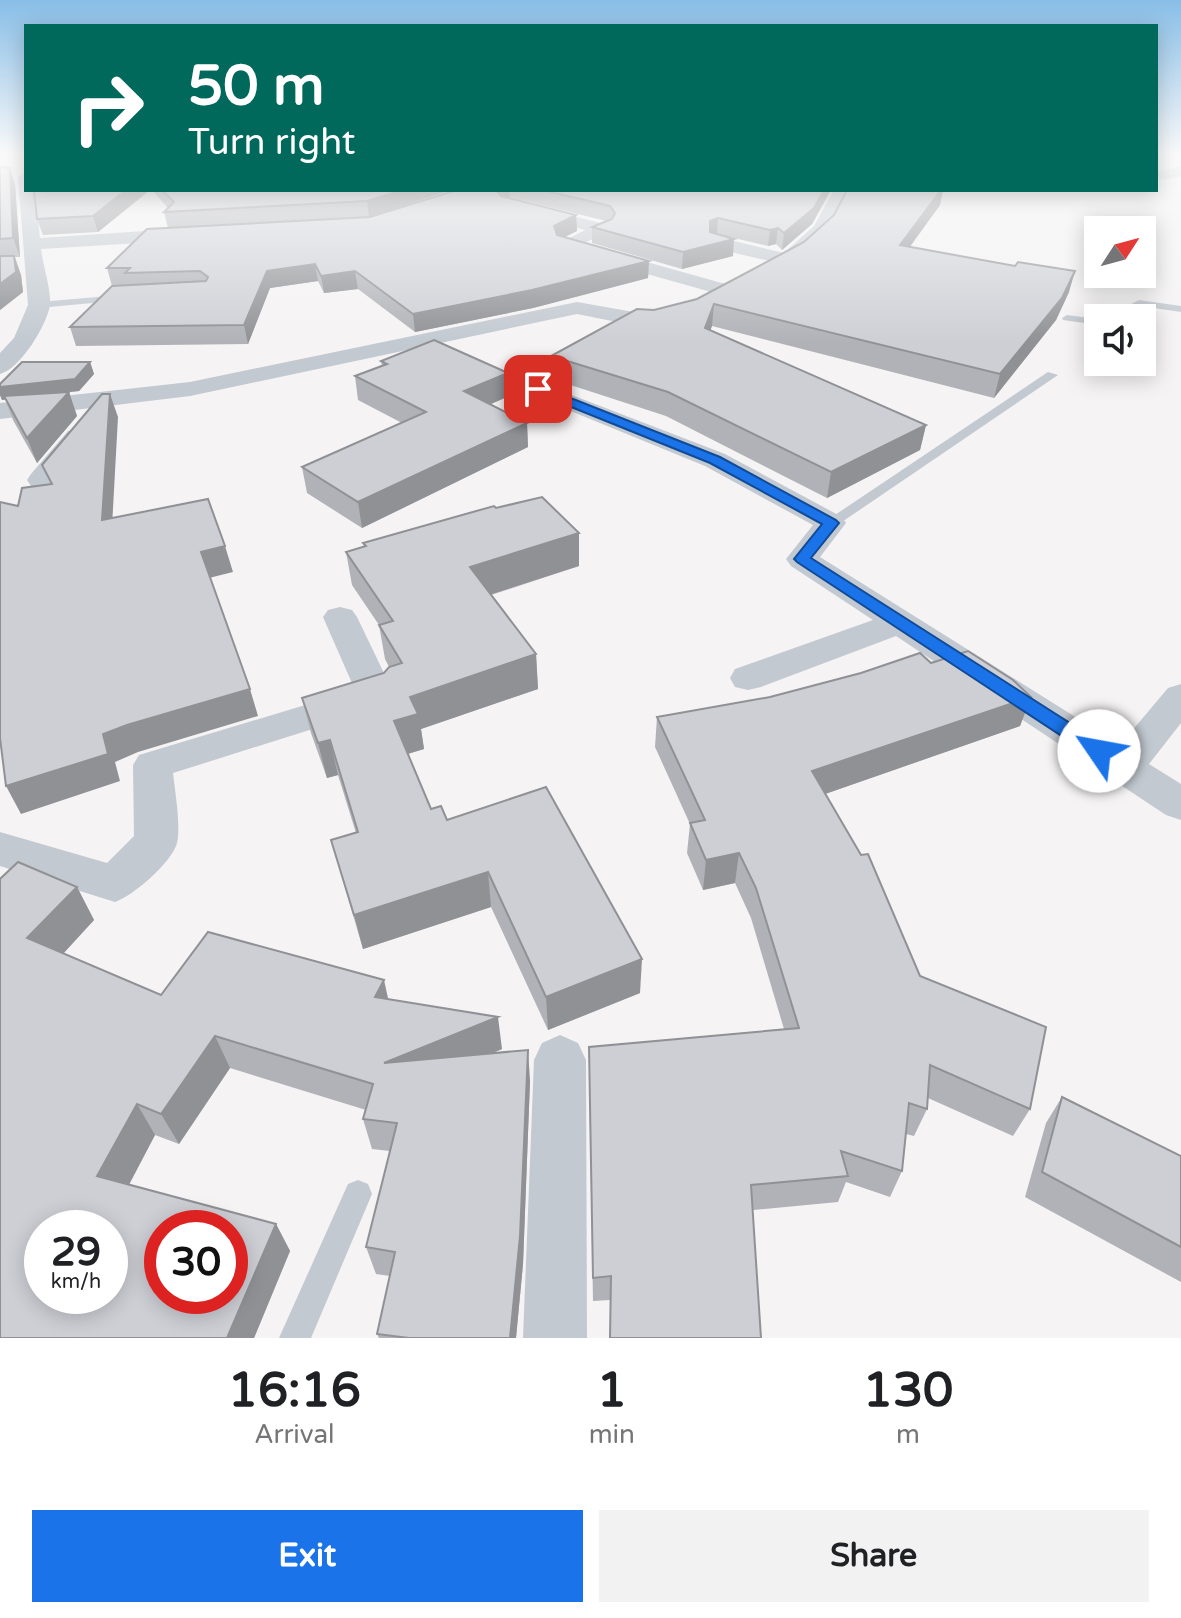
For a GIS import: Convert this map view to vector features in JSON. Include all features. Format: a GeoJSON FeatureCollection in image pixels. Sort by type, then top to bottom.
{"type":"FeatureCollection","features":[{"type":"Feature","properties":{"kind":"street"},"geometry":{"type":"LineString","coordinates":[[0,367],[24,340],[39,305],[27,217]]}},
{"type":"Feature","properties":{"kind":"street"},"geometry":{"type":"LineString","coordinates":[[558,217],[603,229],[565,245],[729,291]]}},
{"type":"Feature","properties":{"kind":"street"},"geometry":{"type":"LineString","coordinates":[[0,411],[190,389],[577,308],[652,322],[691,310],[786,259],[822,229],[828,217]]}},
{"type":"Feature","properties":{"kind":"street"},"geometry":{"type":"LineString","coordinates":[[31,244],[206,233]]}},
{"type":"Feature","properties":{"kind":"street"},"geometry":{"type":"LineString","coordinates":[[718,243],[786,259]]}},
{"type":"Feature","properties":{"kind":"street"},"geometry":{"type":"LineString","coordinates":[[11,266],[33,266]]}},
{"type":"Feature","properties":{"kind":"street"},"geometry":{"type":"LineString","coordinates":[[538,389],[715,460],[831,523],[802,559],[1181,804]]}},
{"type":"Feature","properties":{"kind":"street"},"geometry":{"type":"LineString","coordinates":[[41,480],[108,399]]}},
{"type":"Feature","properties":{"kind":"street"},"geometry":{"type":"LineString","coordinates":[[0,849],[115,884],[156,842],[153,765],[376,696],[340,617]]}},
{"type":"Feature","properties":{"kind":"street"},"geometry":{"type":"LineString","coordinates":[[748,678],[900,622]]}},
{"type":"Feature","properties":{"kind":"street"},"geometry":{"type":"LineString","coordinates":[[1124,767],[1181,697]]}},
{"type":"Feature","properties":{"kind":"street"},"geometry":{"type":"LineString","coordinates":[[555,1338],[560,1060]]}},
{"type":"Feature","properties":{"kind":"lane"},"geometry":{"type":"LineString","coordinates":[[39,305],[137,296]]}},
{"type":"Feature","properties":{"kind":"lane"},"geometry":{"type":"LineString","coordinates":[[1156,305],[1181,309]]}},
{"type":"Feature","properties":{"kind":"lane"},"geometry":{"type":"LineString","coordinates":[[1067,318],[1084,320]]}},
{"type":"Feature","properties":{"kind":"lane"},"geometry":{"type":"LineString","coordinates":[[831,523],[1052,375]]}},
{"type":"Feature","properties":{"kind":"lane"},"geometry":{"type":"LineString","coordinates":[[295,1338],[358,1194]]}},
{"type":"Feature","properties":{"kind":"building"},"geometry":{"type":"Polygon","coordinates":[[[0,217],[12,217],[13,238],[0,239],[0,217]]]}},
{"type":"Feature","properties":{"kind":"building"},"geometry":{"type":"Polygon","coordinates":[[[362,217],[571,217],[554,226],[557,235],[649,261],[532,290],[413,314],[355,271],[321,276],[315,264],[267,271],[244,325],[70,327],[112,286],[206,281],[208,277],[200,271],[125,273],[130,268],[107,268],[147,229],[362,217]]]}},
{"type":"Feature","properties":{"kind":"building"},"geometry":{"type":"Polygon","coordinates":[[[613,217],[803,217],[784,233],[778,228],[770,230],[718,218],[710,221],[710,232],[734,239],[683,252],[592,227],[613,217]]]}},
{"type":"Feature","properties":{"kind":"building"},"geometry":{"type":"Polygon","coordinates":[[[831,217],[921,217],[900,245],[1015,266],[1018,262],[1075,271],[1062,298],[1000,374],[714,304],[705,328],[926,425],[831,472],[668,392],[551,356],[637,309],[654,310],[697,299],[804,242],[831,217]]]}},
{"type":"Feature","properties":{"kind":"building"},"geometry":{"type":"Polygon","coordinates":[[[0,256],[14,256],[16,272],[0,284],[0,256]]]}},
{"type":"Feature","properties":{"kind":"building"},"geometry":{"type":"Polygon","coordinates":[[[434,340],[508,373],[464,391],[527,423],[358,502],[302,467],[426,412],[355,376],[387,364],[381,361],[434,340]]]}},
{"type":"Feature","properties":{"kind":"building"},"geometry":{"type":"Polygon","coordinates":[[[22,362],[90,362],[75,379],[0,387],[22,362]]]}},
{"type":"Feature","properties":{"kind":"building"},"geometry":{"type":"Polygon","coordinates":[[[69,392],[27,438],[4,396],[69,392]]]}},
{"type":"Feature","properties":{"kind":"building"},"geometry":{"type":"Polygon","coordinates":[[[102,394],[110,394],[102,520],[208,499],[225,546],[201,552],[250,689],[103,734],[108,754],[6,786],[0,738],[0,502],[18,506],[22,488],[52,484],[42,465],[102,394]]]}},
{"type":"Feature","properties":{"kind":"building"},"geometry":{"type":"Polygon","coordinates":[[[542,497],[579,533],[470,567],[536,654],[410,697],[418,714],[394,721],[431,809],[441,806],[447,820],[546,787],[642,959],[546,997],[488,872],[354,915],[331,840],[358,832],[330,740],[318,743],[302,698],[384,673],[389,667],[402,663],[379,625],[393,621],[346,552],[366,546],[363,543],[494,506],[542,497]]]}},
{"type":"Feature","properties":{"kind":"building"},"geometry":{"type":"Polygon","coordinates":[[[968,651],[1013,680],[1031,697],[812,771],[861,855],[868,854],[920,976],[1046,1027],[1030,1109],[930,1065],[927,1109],[909,1103],[902,1171],[841,1151],[848,1176],[751,1185],[761,1338],[610,1338],[611,1276],[593,1278],[589,1047],[799,1028],[756,888],[739,853],[706,860],[690,823],[705,820],[657,717],[770,697],[861,673],[920,653],[931,663],[968,651]]]}},
{"type":"Feature","properties":{"kind":"building"},"geometry":{"type":"Polygon","coordinates":[[[18,862],[77,887],[27,938],[161,995],[208,932],[384,980],[375,997],[498,1017],[384,1063],[528,1050],[520,1236],[510,1338],[409,1338],[377,1334],[395,1252],[366,1247],[397,1123],[363,1119],[373,1084],[215,1036],[161,1114],[137,1104],[97,1176],[224,1210],[144,1210],[144,1314],[237,1314],[227,1338],[0,1338],[0,879],[18,862]]]}},
{"type":"Feature","properties":{"kind":"building"},"geometry":{"type":"Polygon","coordinates":[[[1062,1097],[1181,1156],[1181,1247],[1042,1172],[1062,1097]]]}},
{"type":"Feature","properties":{"kind":"building"},"geometry":{"type":"Polygon","coordinates":[[[248,1216],[276,1224],[248,1289],[248,1216]]]}},
{"type":"Feature","properties":{"kind":"route"},"geometry":{"type":"LineString","coordinates":[[538,389],[715,460],[831,523],[802,559],[1099,751]]}}]}
